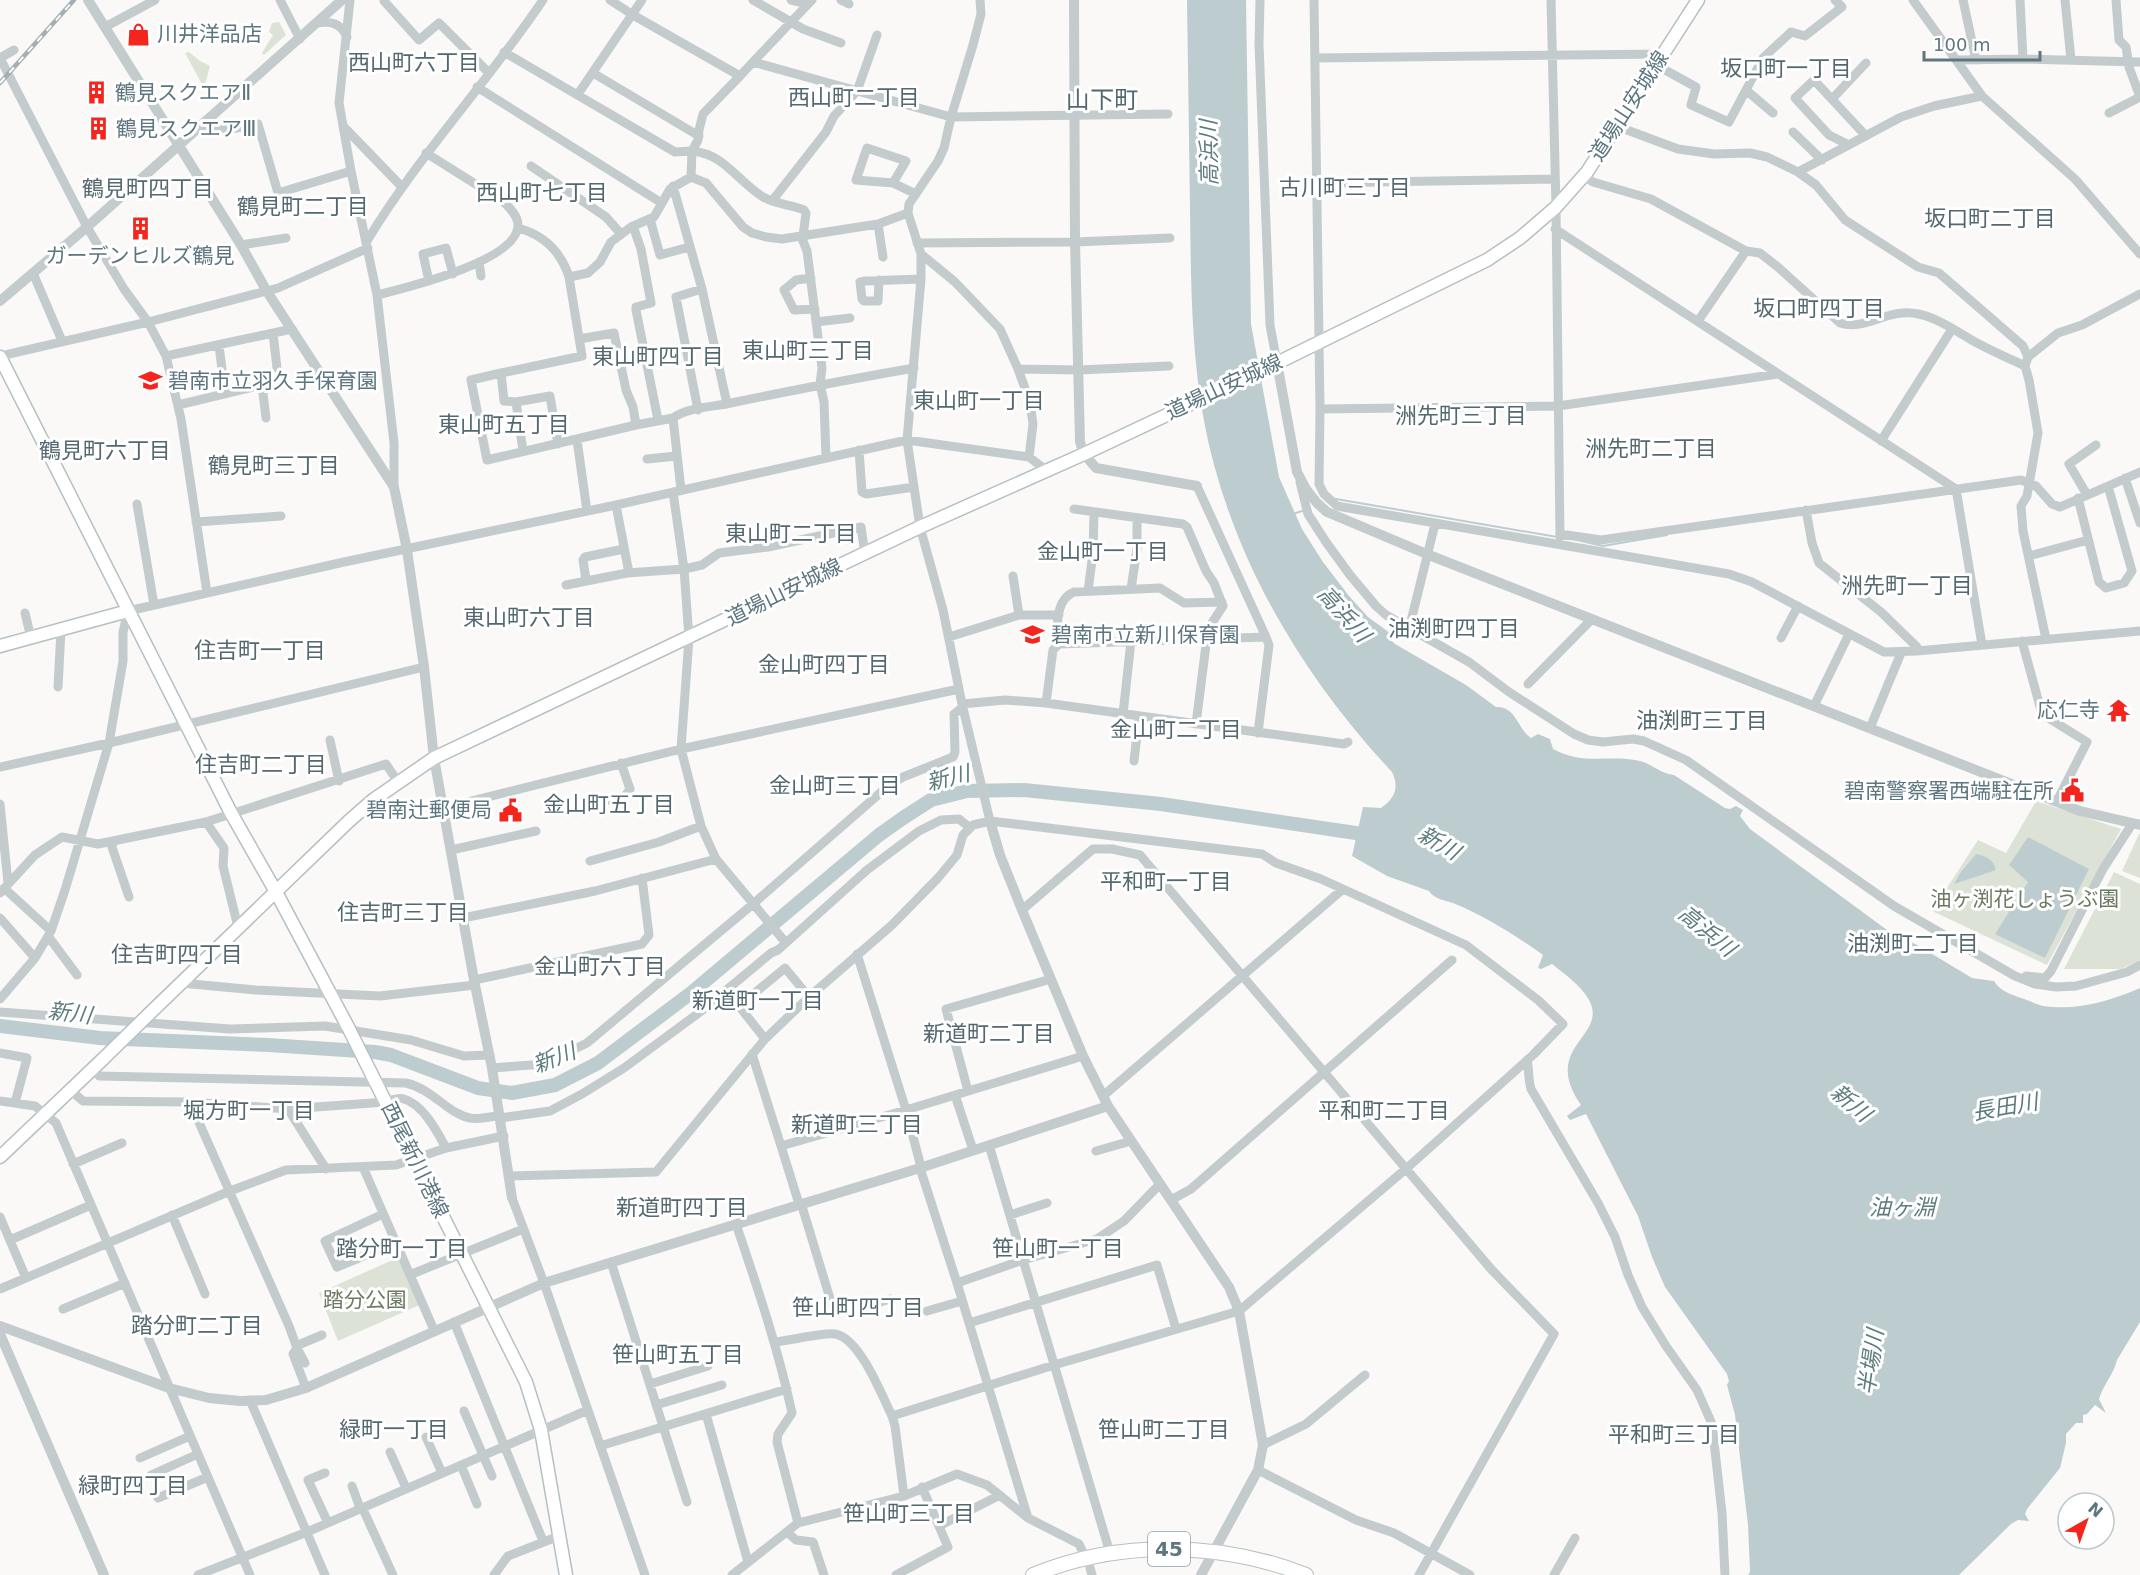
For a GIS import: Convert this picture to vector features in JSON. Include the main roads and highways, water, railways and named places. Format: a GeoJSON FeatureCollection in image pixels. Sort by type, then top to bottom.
{"type":"FeatureCollection","features":[{"type":"Feature","properties":{"kind":"main road","name":"道場山安城線"},"geometry":{"type":"LineString","coordinates":[[0,1157],[349,820],[398,782],[434,758],[920,527],[1084,454],[1471,270],[1504,250],[1556,207],[1584,176],[1698,0]]}},
{"type":"Feature","properties":{"kind":"main road"},"geometry":{"type":"LineString","coordinates":[[0,357],[231,813],[276,892]]}},
{"type":"Feature","properties":{"kind":"main road"},"geometry":{"type":"LineString","coordinates":[[0,646],[129,611]]}},
{"type":"Feature","properties":{"kind":"main road","name":"西尾新川港線"},"geometry":{"type":"LineString","coordinates":[[276,892],[386,1102],[526,1382],[541,1430],[566,1575]]}},
{"type":"Feature","properties":{"kind":"main road","name":"45"},"geometry":{"type":"LineString","coordinates":[[1033,1575],[1086,1557],[1157,1549],[1244,1556],[1306,1575]]}},
{"type":"Feature","properties":{"kind":"water","name":"油ヶ淵"},"geometry":{"type":"Polygon","coordinates":[[[1187,0],[1246,0],[1251,324],[1279,477],[1302,529],[1323,562],[1368,617],[1390,633],[1389,638],[1395,644],[1466,685],[1496,707],[1508,710],[1531,738],[1538,734],[1550,739],[1553,749],[1575,757],[1629,759],[1644,762],[1674,775],[1725,808],[1730,809],[1736,806],[1743,810],[1740,816],[1750,829],[1887,930],[1919,946],[1972,978],[1994,981],[2009,994],[2040,1005],[2056,1007],[2093,1004],[2140,988],[2140,1322],[2117,1360],[2099,1399],[2106,1413],[2095,1405],[2083,1415],[2083,1423],[2076,1423],[2066,1434],[2060,1468],[2027,1509],[2025,1514],[2029,1521],[2018,1520],[2011,1524],[1959,1575],[1748,1575],[1750,1572],[1748,1525],[1735,1415],[1727,1385],[1729,1381],[1727,1374],[1665,1287],[1638,1216],[1586,1114],[1570,1120],[1567,1116],[1581,1105],[1570,1085],[1568,1069],[1571,1056],[1590,1024],[1593,1013],[1589,1000],[1577,985],[1552,964],[1538,968],[1543,955],[1500,926],[1465,908],[1436,898],[1429,891],[1387,876],[1352,856],[1363,807],[1381,808],[1386,805],[1395,788],[1392,772],[1328,695],[1273,610],[1250,565],[1231,518],[1204,421],[1196,368],[1192,315],[1187,0]]]}},
{"type":"Feature","properties":{"kind":"water"},"geometry":{"type":"Polygon","coordinates":[[[2028,837],[2089,869],[2045,958],[1995,934],[2028,882],[2009,865],[2028,837]]]}},
{"type":"Feature","properties":{"kind":"water"},"geometry":{"type":"Polygon","coordinates":[[[1976,854],[1989,859],[1996,870],[1954,884],[1961,872],[1976,854]]]}},
{"type":"Feature","properties":{"kind":"waterway"},"geometry":{"type":"LineString","coordinates":[[1336,499],[1557,537]]}},
{"type":"Feature","properties":{"kind":"waterway"},"geometry":{"type":"LineString","coordinates":[[1293,514],[1305,510]]}},
{"type":"Feature","properties":{"kind":"waterway"},"geometry":{"type":"LineString","coordinates":[[1581,541],[1603,546],[1667,535]]}},
{"type":"Feature","properties":{"kind":"waterway","name":"新川"},"geometry":{"type":"LineString","coordinates":[[0,1026],[100,1038],[375,1052],[391,1055],[478,1088],[512,1093],[555,1085],[598,1063],[691,993],[879,835],[931,800],[967,791],[1024,790],[1161,804],[1376,836]]}},
{"type":"Feature","properties":{"kind":"railway"},"geometry":{"type":"LineString","coordinates":[[0,83],[74,0]]}},
{"type":"Feature","properties":{"kind":"place","name":"川井洋品店"},"geometry":{"type":"Point","coordinates":[139,34]}},
{"type":"Feature","properties":{"kind":"place","name":"鶴見スクエアⅡ"},"geometry":{"type":"Point","coordinates":[97,93]}},
{"type":"Feature","properties":{"kind":"place","name":"鶴見スクエアⅢ"},"geometry":{"type":"Point","coordinates":[98,129]}},
{"type":"Feature","properties":{"kind":"place","name":"ガーデンヒルズ鶴見"},"geometry":{"type":"Point","coordinates":[140,228]}},
{"type":"Feature","properties":{"kind":"place","name":"碧南市立羽久手保育園"},"geometry":{"type":"Point","coordinates":[150,381]}},
{"type":"Feature","properties":{"kind":"place","name":"碧南市立新川保育園"},"geometry":{"type":"Point","coordinates":[1033,635]}},
{"type":"Feature","properties":{"kind":"place","name":"応仁寺"},"geometry":{"type":"Point","coordinates":[2118,710]}},
{"type":"Feature","properties":{"kind":"place","name":"碧南警察署西端駐在所"},"geometry":{"type":"Point","coordinates":[2072,791]}},
{"type":"Feature","properties":{"kind":"place","name":"碧南辻郵便局"},"geometry":{"type":"Point","coordinates":[510,810]}},
{"type":"Feature","properties":{"kind":"district","name":"西山町六丁目"},"geometry":{"type":"Point","coordinates":[414,62]}},
{"type":"Feature","properties":{"kind":"district","name":"坂口町一丁目"},"geometry":{"type":"Point","coordinates":[1786,68]}},
{"type":"Feature","properties":{"kind":"district","name":"西山町二丁目"},"geometry":{"type":"Point","coordinates":[854,97]}},
{"type":"Feature","properties":{"kind":"district","name":"山下町"},"geometry":{"type":"Point","coordinates":[1102,100]}},
{"type":"Feature","properties":{"kind":"district","name":"古川町三丁目"},"geometry":{"type":"Point","coordinates":[1345,187]}},
{"type":"Feature","properties":{"kind":"district","name":"鶴見町四丁目"},"geometry":{"type":"Point","coordinates":[148,188]}},
{"type":"Feature","properties":{"kind":"district","name":"西山町七丁目"},"geometry":{"type":"Point","coordinates":[542,192]}},
{"type":"Feature","properties":{"kind":"district","name":"鶴見町二丁目"},"geometry":{"type":"Point","coordinates":[303,206]}},
{"type":"Feature","properties":{"kind":"district","name":"坂口町二丁目"},"geometry":{"type":"Point","coordinates":[1990,218]}},
{"type":"Feature","properties":{"kind":"district","name":"坂口町四丁目"},"geometry":{"type":"Point","coordinates":[1819,308]}},
{"type":"Feature","properties":{"kind":"district","name":"東山町三丁目"},"geometry":{"type":"Point","coordinates":[808,350]}},
{"type":"Feature","properties":{"kind":"district","name":"東山町四丁目"},"geometry":{"type":"Point","coordinates":[658,356]}},
{"type":"Feature","properties":{"kind":"district","name":"東山町一丁目"},"geometry":{"type":"Point","coordinates":[979,400]}},
{"type":"Feature","properties":{"kind":"district","name":"洲先町三丁目"},"geometry":{"type":"Point","coordinates":[1461,415]}},
{"type":"Feature","properties":{"kind":"district","name":"東山町五丁目"},"geometry":{"type":"Point","coordinates":[504,424]}},
{"type":"Feature","properties":{"kind":"district","name":"洲先町二丁目"},"geometry":{"type":"Point","coordinates":[1651,448]}},
{"type":"Feature","properties":{"kind":"district","name":"鶴見町六丁目"},"geometry":{"type":"Point","coordinates":[105,450]}},
{"type":"Feature","properties":{"kind":"district","name":"鶴見町三丁目"},"geometry":{"type":"Point","coordinates":[274,465]}},
{"type":"Feature","properties":{"kind":"district","name":"東山町二丁目"},"geometry":{"type":"Point","coordinates":[791,533]}},
{"type":"Feature","properties":{"kind":"district","name":"金山町一丁目"},"geometry":{"type":"Point","coordinates":[1103,551]}},
{"type":"Feature","properties":{"kind":"district","name":"洲先町一丁目"},"geometry":{"type":"Point","coordinates":[1907,585]}},
{"type":"Feature","properties":{"kind":"district","name":"東山町六丁目"},"geometry":{"type":"Point","coordinates":[529,617]}},
{"type":"Feature","properties":{"kind":"district","name":"油渕町四丁目"},"geometry":{"type":"Point","coordinates":[1454,628]}},
{"type":"Feature","properties":{"kind":"district","name":"住吉町一丁目"},"geometry":{"type":"Point","coordinates":[260,650]}},
{"type":"Feature","properties":{"kind":"district","name":"金山町四丁目"},"geometry":{"type":"Point","coordinates":[824,664]}},
{"type":"Feature","properties":{"kind":"district","name":"油渕町三丁目"},"geometry":{"type":"Point","coordinates":[1702,720]}},
{"type":"Feature","properties":{"kind":"district","name":"金山町二丁目"},"geometry":{"type":"Point","coordinates":[1176,729]}},
{"type":"Feature","properties":{"kind":"district","name":"住吉町二丁目"},"geometry":{"type":"Point","coordinates":[261,764]}},
{"type":"Feature","properties":{"kind":"district","name":"金山町三丁目"},"geometry":{"type":"Point","coordinates":[835,785]}},
{"type":"Feature","properties":{"kind":"district","name":"金山町五丁目"},"geometry":{"type":"Point","coordinates":[609,804]}},
{"type":"Feature","properties":{"kind":"district","name":"平和町一丁目"},"geometry":{"type":"Point","coordinates":[1166,881]}},
{"type":"Feature","properties":{"kind":"district","name":"住吉町三丁目"},"geometry":{"type":"Point","coordinates":[403,912]}},
{"type":"Feature","properties":{"kind":"district","name":"油渕町二丁目"},"geometry":{"type":"Point","coordinates":[1913,943]}},
{"type":"Feature","properties":{"kind":"district","name":"住吉町四丁目"},"geometry":{"type":"Point","coordinates":[177,954]}},
{"type":"Feature","properties":{"kind":"district","name":"金山町六丁目"},"geometry":{"type":"Point","coordinates":[600,966]}},
{"type":"Feature","properties":{"kind":"district","name":"新道町一丁目"},"geometry":{"type":"Point","coordinates":[758,1000]}},
{"type":"Feature","properties":{"kind":"district","name":"新道町二丁目"},"geometry":{"type":"Point","coordinates":[989,1033]}},
{"type":"Feature","properties":{"kind":"district","name":"堀方町一丁目"},"geometry":{"type":"Point","coordinates":[249,1110]}},
{"type":"Feature","properties":{"kind":"district","name":"平和町二丁目"},"geometry":{"type":"Point","coordinates":[1384,1110]}},
{"type":"Feature","properties":{"kind":"district","name":"新道町三丁目"},"geometry":{"type":"Point","coordinates":[857,1124]}},
{"type":"Feature","properties":{"kind":"district","name":"新道町四丁目"},"geometry":{"type":"Point","coordinates":[682,1207]}},
{"type":"Feature","properties":{"kind":"district","name":"踏分町一丁目"},"geometry":{"type":"Point","coordinates":[402,1248]}},
{"type":"Feature","properties":{"kind":"district","name":"笹山町一丁目"},"geometry":{"type":"Point","coordinates":[1058,1248]}},
{"type":"Feature","properties":{"kind":"district","name":"笹山町四丁目"},"geometry":{"type":"Point","coordinates":[858,1307]}},
{"type":"Feature","properties":{"kind":"district","name":"踏分町二丁目"},"geometry":{"type":"Point","coordinates":[197,1325]}},
{"type":"Feature","properties":{"kind":"district","name":"笹山町五丁目"},"geometry":{"type":"Point","coordinates":[678,1354]}},
{"type":"Feature","properties":{"kind":"district","name":"緑町一丁目"},"geometry":{"type":"Point","coordinates":[394,1429]}},
{"type":"Feature","properties":{"kind":"district","name":"笹山町二丁目"},"geometry":{"type":"Point","coordinates":[1164,1429]}},
{"type":"Feature","properties":{"kind":"district","name":"平和町三丁目"},"geometry":{"type":"Point","coordinates":[1674,1434]}},
{"type":"Feature","properties":{"kind":"district","name":"緑町四丁目"},"geometry":{"type":"Point","coordinates":[133,1485]}},
{"type":"Feature","properties":{"kind":"district","name":"笹山町三丁目"},"geometry":{"type":"Point","coordinates":[909,1513]}},
{"type":"Feature","properties":{"kind":"water label","name":"高浜川"},"geometry":{"type":"Point","coordinates":[1209,153]}},
{"type":"Feature","properties":{"kind":"water label","name":"高浜川"},"geometry":{"type":"Point","coordinates":[1344,614]}},
{"type":"Feature","properties":{"kind":"water label","name":"高浜川"},"geometry":{"type":"Point","coordinates":[1707,931]}},
{"type":"Feature","properties":{"kind":"water label","name":"長田川"},"geometry":{"type":"Point","coordinates":[2005,1107]}},
{"type":"Feature","properties":{"kind":"water label","name":"半場川"},"geometry":{"type":"Point","coordinates":[1871,1362]}},
{"type":"Feature","properties":{"kind":"park label","name":"油ヶ渕花しょうぶ園"},"geometry":{"type":"Point","coordinates":[2025,899]}},
{"type":"Feature","properties":{"kind":"park label","name":"踏分公園"},"geometry":{"type":"Point","coordinates":[365,1300]}}]}
